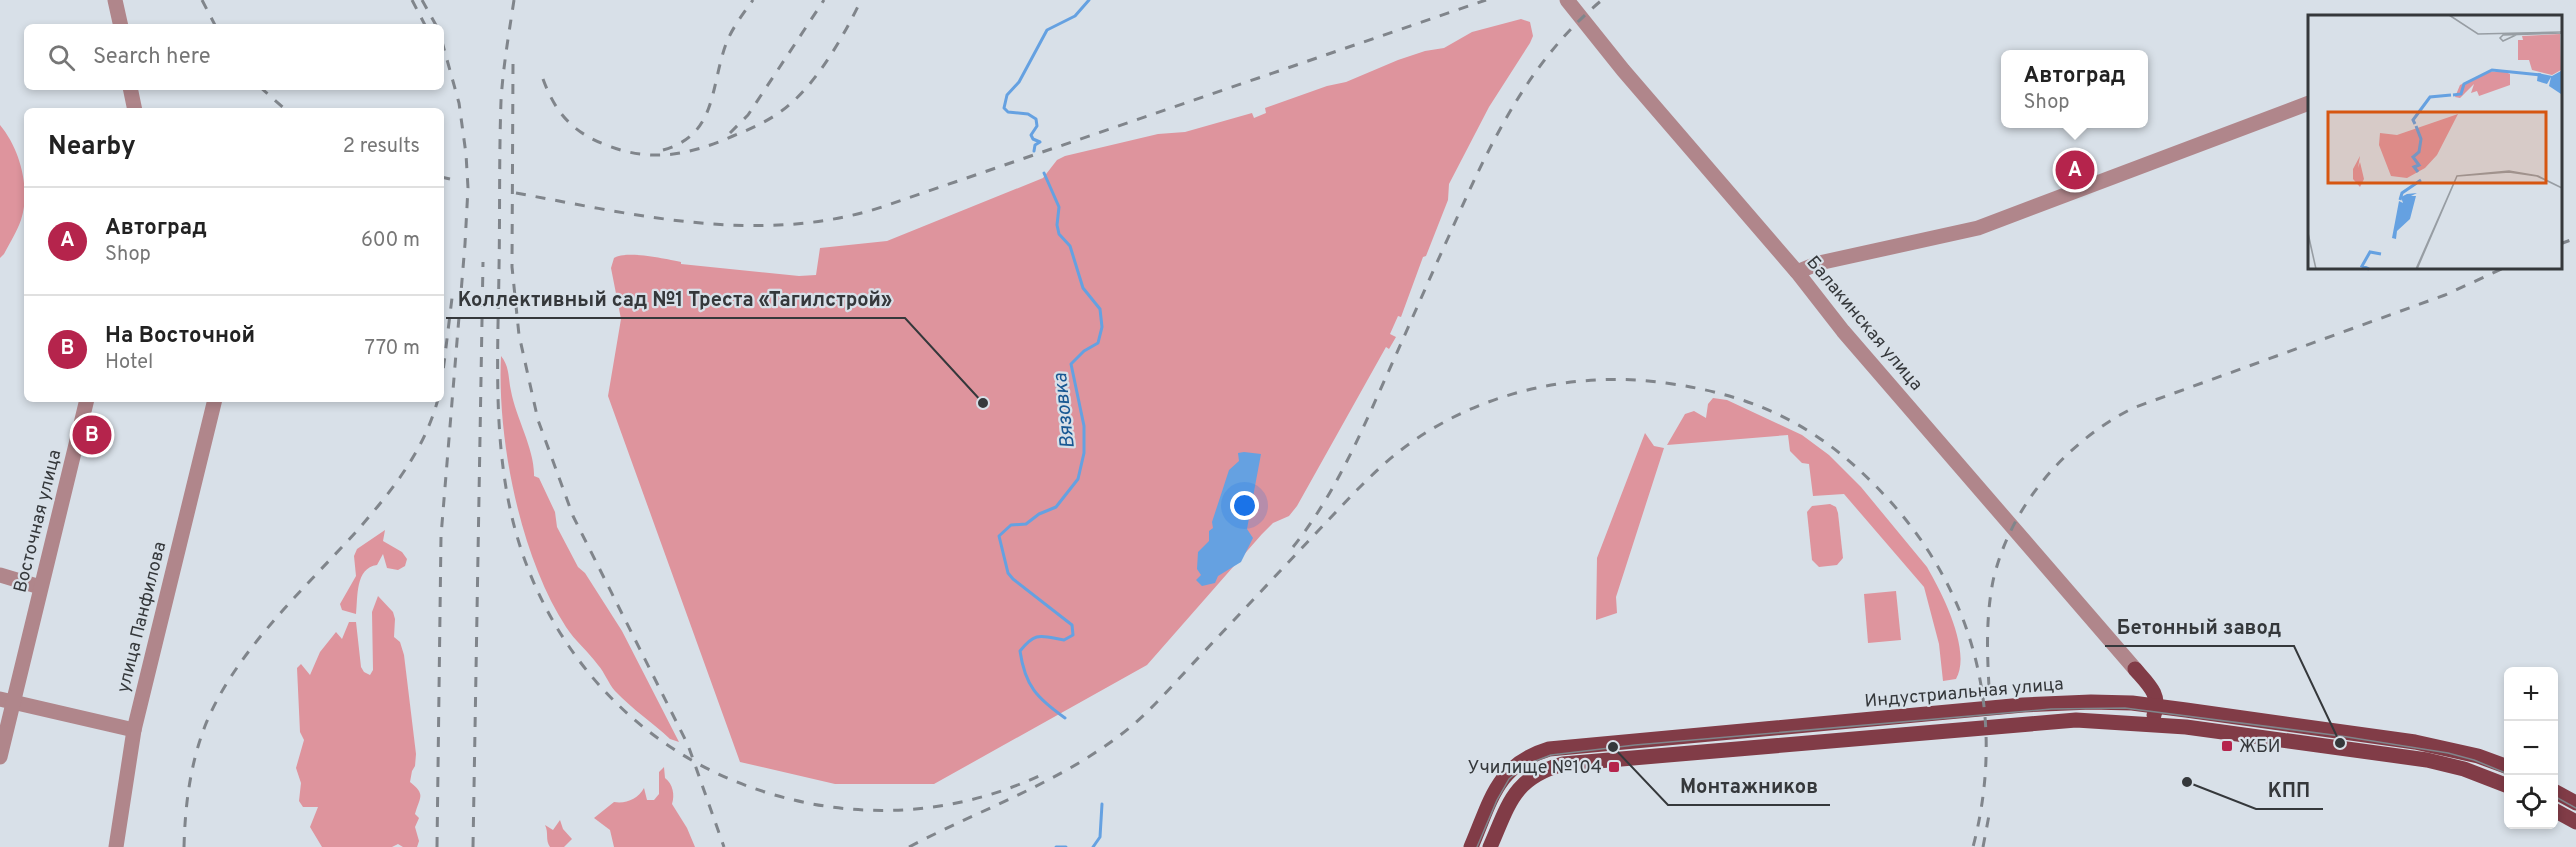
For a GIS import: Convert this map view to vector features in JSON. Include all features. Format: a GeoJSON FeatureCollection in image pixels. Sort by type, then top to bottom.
{"type":"FeatureCollection","features":[{"type":"Feature","properties":{"kind":"main road"},"geometry":{"type":"LineString","coordinates":[[2132,703],[2138,687],[2135,669]]}},
{"type":"Feature","properties":{"kind":"main road"},"geometry":{"type":"LineString","coordinates":[[2123,722],[2148,720],[2154,714],[2157,706],[2153,690],[2135,669]]}},
{"type":"Feature","properties":{"kind":"main road","name":"Индустриальная улица"},"geometry":{"type":"LineString","coordinates":[[1471,847],[1502,778],[1519,761],[1549,749],[2023,705],[2091,702],[2157,706],[2415,742],[2478,756],[2504,766]]}},
{"type":"Feature","properties":{"kind":"main road","name":"Индустриальная улица"},"geometry":{"type":"LineString","coordinates":[[1490,847],[1505,811],[1518,788],[1532,776],[1563,764],[2033,722],[2076,720],[2186,727],[2427,760],[2464,769],[2504,784]]}},
{"type":"Feature","properties":{"kind":"main road"},"geometry":{"type":"LineString","coordinates":[[2558,794],[2576,803]]}},
{"type":"Feature","properties":{"kind":"main road"},"geometry":{"type":"LineString","coordinates":[[2558,813],[2576,822]]}},
{"type":"Feature","properties":{"kind":"street"},"geometry":{"type":"LineString","coordinates":[[115,0],[121,24]]}},
{"type":"Feature","properties":{"kind":"street","name":"Балакинская улица"},"geometry":{"type":"LineString","coordinates":[[1567,0],[1623,70],[1797,272],[1843,330],[2135,669]]}},
{"type":"Feature","properties":{"kind":"street"},"geometry":{"type":"LineString","coordinates":[[131,90],[134,108]]}},
{"type":"Feature","properties":{"kind":"street"},"geometry":{"type":"LineString","coordinates":[[1797,272],[1819,263],[1978,228],[2308,103]]}},
{"type":"Feature","properties":{"kind":"street","name":"Восточная улица"},"geometry":{"type":"LineString","coordinates":[[0,757],[6,701],[40,587],[86,402]]}},
{"type":"Feature","properties":{"kind":"street","name":"улица Панфилова"},"geometry":{"type":"LineString","coordinates":[[116,847],[134,730],[214,402]]}},
{"type":"Feature","properties":{"kind":"street"},"geometry":{"type":"LineString","coordinates":[[0,575],[40,587]]}},
{"type":"Feature","properties":{"kind":"street"},"geometry":{"type":"LineString","coordinates":[[6,701],[134,730]]}},
{"type":"Feature","properties":{"kind":"shaded area"},"geometry":{"type":"Polygon","coordinates":[[[1521,19],[1530,22],[1533,36],[1489,107],[1449,184],[1448,200],[1426,256],[1423,257],[1401,317],[1398,316],[1390,334],[1396,337],[1389,349],[1386,347],[1297,506],[1289,516],[1273,523],[1262,534],[1147,665],[934,784],[835,784],[740,762],[608,396],[621,319],[611,268],[614,258],[637,255],[681,262],[681,264],[799,276],[816,275],[820,248],[887,241],[1043,178],[1057,160],[1065,156],[1158,134],[1185,132],[1252,113],[1254,118],[1266,113],[1265,108],[1327,86],[1346,82],[1398,60],[1425,51],[1444,48],[1472,32],[1521,19]]]}},
{"type":"Feature","properties":{"kind":"shaded area"},"geometry":{"type":"Polygon","coordinates":[[[0,125],[13,146],[22,170],[24,208],[21,220],[0,258],[0,125]]]}},
{"type":"Feature","properties":{"kind":"shaded area"},"geometry":{"type":"Polygon","coordinates":[[[501,356],[507,368],[513,401],[532,456],[534,476],[539,478],[555,512],[557,527],[578,567],[585,573],[622,631],[679,742],[670,739],[615,691],[600,668],[566,627],[550,598],[524,532],[515,496],[503,423],[501,356]]]}},
{"type":"Feature","properties":{"kind":"shaded area"},"geometry":{"type":"Polygon","coordinates":[[[1713,398],[1727,400],[1802,435],[1829,455],[1861,487],[1927,567],[1947,606],[1958,638],[1960,653],[1960,667],[1956,679],[1943,681],[1939,644],[1924,587],[1844,494],[1813,496],[1809,464],[1802,463],[1790,451],[1788,435],[1667,445],[1685,414],[1694,411],[1706,418],[1708,404],[1713,398]]]}},
{"type":"Feature","properties":{"kind":"shaded area"},"geometry":{"type":"Polygon","coordinates":[[[1645,433],[1654,446],[1664,448],[1616,597],[1617,613],[1596,620],[1597,558],[1645,433]]]}},
{"type":"Feature","properties":{"kind":"shaded area"},"geometry":{"type":"Polygon","coordinates":[[[1830,504],[1836,507],[1838,513],[1843,558],[1837,565],[1819,567],[1812,560],[1807,512],[1812,506],[1830,504]]]}},
{"type":"Feature","properties":{"kind":"shaded area"},"geometry":{"type":"Polygon","coordinates":[[[385,530],[383,541],[402,552],[407,559],[405,566],[398,570],[387,568],[383,554],[377,565],[370,567],[361,577],[356,614],[342,610],[340,604],[356,576],[354,556],[357,549],[385,530]]]}},
{"type":"Feature","properties":{"kind":"shaded area"},"geometry":{"type":"Polygon","coordinates":[[[1896,591],[1901,640],[1868,643],[1864,594],[1896,591]]]}},
{"type":"Feature","properties":{"kind":"shaded area"},"geometry":{"type":"Polygon","coordinates":[[[378,596],[393,612],[394,637],[400,642],[404,655],[416,754],[410,782],[420,793],[415,814],[419,818],[415,827],[419,841],[417,847],[403,847],[398,844],[392,847],[322,847],[310,827],[318,807],[303,807],[299,801],[301,783],[296,768],[304,740],[300,732],[297,668],[301,664],[310,675],[320,652],[336,632],[342,639],[349,622],[356,622],[361,667],[370,675],[373,670],[372,612],[378,596]]]}},
{"type":"Feature","properties":{"kind":"shaded area"},"geometry":{"type":"Polygon","coordinates":[[[664,767],[665,778],[673,790],[672,804],[687,828],[695,847],[614,847],[610,830],[594,818],[614,802],[635,798],[644,788],[647,800],[654,800],[659,794],[659,772],[664,767]]]}},
{"type":"Feature","properties":{"kind":"shaded area"},"geometry":{"type":"Polygon","coordinates":[[[560,820],[563,829],[572,839],[564,847],[550,847],[545,825],[553,830],[560,820]]]}},
{"type":"Feature","properties":{"kind":"water"},"geometry":{"type":"Polygon","coordinates":[[[1238,453],[1261,454],[1247,529],[1253,538],[1241,562],[1218,576],[1215,583],[1202,586],[1196,580],[1201,575],[1197,569],[1198,552],[1209,541],[1209,531],[1213,528],[1212,522],[1229,470],[1239,461],[1238,453]]]}},
{"type":"Feature","properties":{"kind":"waterway"},"geometry":{"type":"LineString","coordinates":[[1034,151],[1035,145],[1040,142],[1033,139],[1031,135],[1037,126],[1036,119],[1028,114],[1008,112],[1004,108],[1007,95],[1019,82],[1047,30],[1075,16],[1089,0]]}},
{"type":"Feature","properties":{"kind":"waterway","name":"Вязовка"},"geometry":{"type":"LineString","coordinates":[[1044,173],[1059,207],[1057,225],[1059,234],[1070,246],[1083,288],[1100,309],[1102,327],[1098,343],[1084,351],[1071,364],[1084,426],[1084,453],[1078,479],[1056,507],[1039,514],[1026,524],[1011,525],[999,536],[1008,573],[1072,625],[1073,635],[1064,640],[1039,636],[1030,640],[1020,651],[1025,673],[1034,690],[1065,718]]}},
{"type":"Feature","properties":{"kind":"waterway","name":"Вязовка"},"geometry":{"type":"LineString","coordinates":[[1093,847],[1100,837],[1102,804]]}},
{"type":"Feature","properties":{"kind":"waterway","name":"Вязовка"},"geometry":{"type":"LineString","coordinates":[[1056,847],[1066,847]]}},
{"type":"Feature","properties":{"kind":"tram line"},"geometry":{"type":"LineString","coordinates":[[1477,847],[1497,800],[1509,779],[1525,765],[1551,755],[1635,745],[2051,709],[2125,708],[2341,736],[2448,753],[2474,760],[2504,772]]}},
{"type":"Feature","properties":{"kind":"tram line"},"geometry":{"type":"LineString","coordinates":[[2558,798],[2576,808]]}},
{"type":"Feature","properties":{"kind":"railway"},"geometry":{"type":"LineString","coordinates":[[202,0],[214,24]]}},
{"type":"Feature","properties":{"kind":"railway"},"geometry":{"type":"LineString","coordinates":[[412,0],[424,24]]}},
{"type":"Feature","properties":{"kind":"railway"},"geometry":{"type":"LineString","coordinates":[[422,0],[435,24]]}},
{"type":"Feature","properties":{"kind":"railway"},"geometry":{"type":"LineString","coordinates":[[514,0],[503,76],[500,122],[498,361],[501,453],[511,513],[525,561],[545,607],[571,649],[601,687],[636,721],[675,750],[718,774],[765,792],[834,807],[904,810],[972,799],[1039,776]]}},
{"type":"Feature","properties":{"kind":"railway"},"geometry":{"type":"LineString","coordinates":[[663,150],[681,143],[702,121],[709,108],[726,44],[753,0]]}},
{"type":"Feature","properties":{"kind":"railway"},"geometry":{"type":"LineString","coordinates":[[730,133],[748,115],[824,0]]}},
{"type":"Feature","properties":{"kind":"railway"},"geometry":{"type":"LineString","coordinates":[[543,79],[553,101],[566,120],[594,140],[623,151],[639,154],[686,152],[717,143],[748,130],[770,119],[789,105],[800,95],[830,56],[861,0]]}},
{"type":"Feature","properties":{"kind":"railway"},"geometry":{"type":"LineString","coordinates":[[516,193],[607,210],[699,223],[745,226],[791,224],[836,218],[882,207],[1486,0]]}},
{"type":"Feature","properties":{"kind":"railway"},"geometry":{"type":"LineString","coordinates":[[1293,547],[1318,512],[1350,455],[1463,205],[1511,110],[1551,51],[1602,0]]}},
{"type":"Feature","properties":{"kind":"railway"},"geometry":{"type":"LineString","coordinates":[[437,847],[441,536],[468,188],[459,103],[444,49]]}},
{"type":"Feature","properties":{"kind":"railway"},"geometry":{"type":"LineString","coordinates":[[513,64],[512,267],[519,335],[538,420],[573,516],[688,745],[724,847]]}},
{"type":"Feature","properties":{"kind":"railway"},"geometry":{"type":"LineString","coordinates":[[263,90],[284,108]]}},
{"type":"Feature","properties":{"kind":"railway"},"geometry":{"type":"LineString","coordinates":[[444,178],[450,179]]}},
{"type":"Feature","properties":{"kind":"railway"},"geometry":{"type":"LineString","coordinates":[[2561,244],[2576,238]]}},
{"type":"Feature","properties":{"kind":"railway"},"geometry":{"type":"LineString","coordinates":[[473,847],[483,262]]}},
{"type":"Feature","properties":{"kind":"railway"},"geometry":{"type":"LineString","coordinates":[[1989,687],[1989,608],[1993,581],[2001,553],[2027,502],[2044,479],[2085,439],[2108,422],[2133,408],[2445,295],[2504,268]]}},
{"type":"Feature","properties":{"kind":"railway"},"geometry":{"type":"LineString","coordinates":[[444,363],[452,298]]}},
{"type":"Feature","properties":{"kind":"railway"},"geometry":{"type":"LineString","coordinates":[[909,847],[1054,777],[1108,744],[1134,724],[1368,479],[1401,450],[1430,430],[1493,400],[1561,383],[1596,380],[1666,383],[1700,389],[1761,407],[1789,420],[1815,435],[1864,474],[1919,537],[1943,577],[1963,619],[1976,662],[1984,707],[1986,753],[1982,800],[1973,847]]}},
{"type":"Feature","properties":{"kind":"railway"},"geometry":{"type":"LineString","coordinates":[[184,847],[187,801],[192,771],[205,726],[218,699],[251,648],[355,533],[393,487],[424,437],[437,402]]}},
{"type":"Feature","properties":{"kind":"railway"},"geometry":{"type":"LineString","coordinates":[[1983,847],[1990,810]]}},
{"type":"Feature","properties":{"kind":"place","name":"Автоград"},"geometry":{"type":"Point","coordinates":[2075,170]}},
{"type":"Feature","properties":{"kind":"place","name":"Коллективный сад №1 Треста «Тагилстрой»"},"geometry":{"type":"Point","coordinates":[983,403]}},
{"type":"Feature","properties":{"kind":"place","name":"На Восточной"},"geometry":{"type":"Point","coordinates":[92,435]}},
{"type":"Feature","properties":{"kind":"place","name":"Бетонный завод"},"geometry":{"type":"Point","coordinates":[2340,743]}},
{"type":"Feature","properties":{"kind":"place","name":"ЖБИ"},"geometry":{"type":"Point","coordinates":[2227,746]}},
{"type":"Feature","properties":{"kind":"place","name":"Монтажников"},"geometry":{"type":"Point","coordinates":[1613,747]}},
{"type":"Feature","properties":{"kind":"place","name":"Училище №104"},"geometry":{"type":"Point","coordinates":[1614,767]}},
{"type":"Feature","properties":{"kind":"place","name":"КПП"},"geometry":{"type":"Point","coordinates":[2187,782]}}]}
